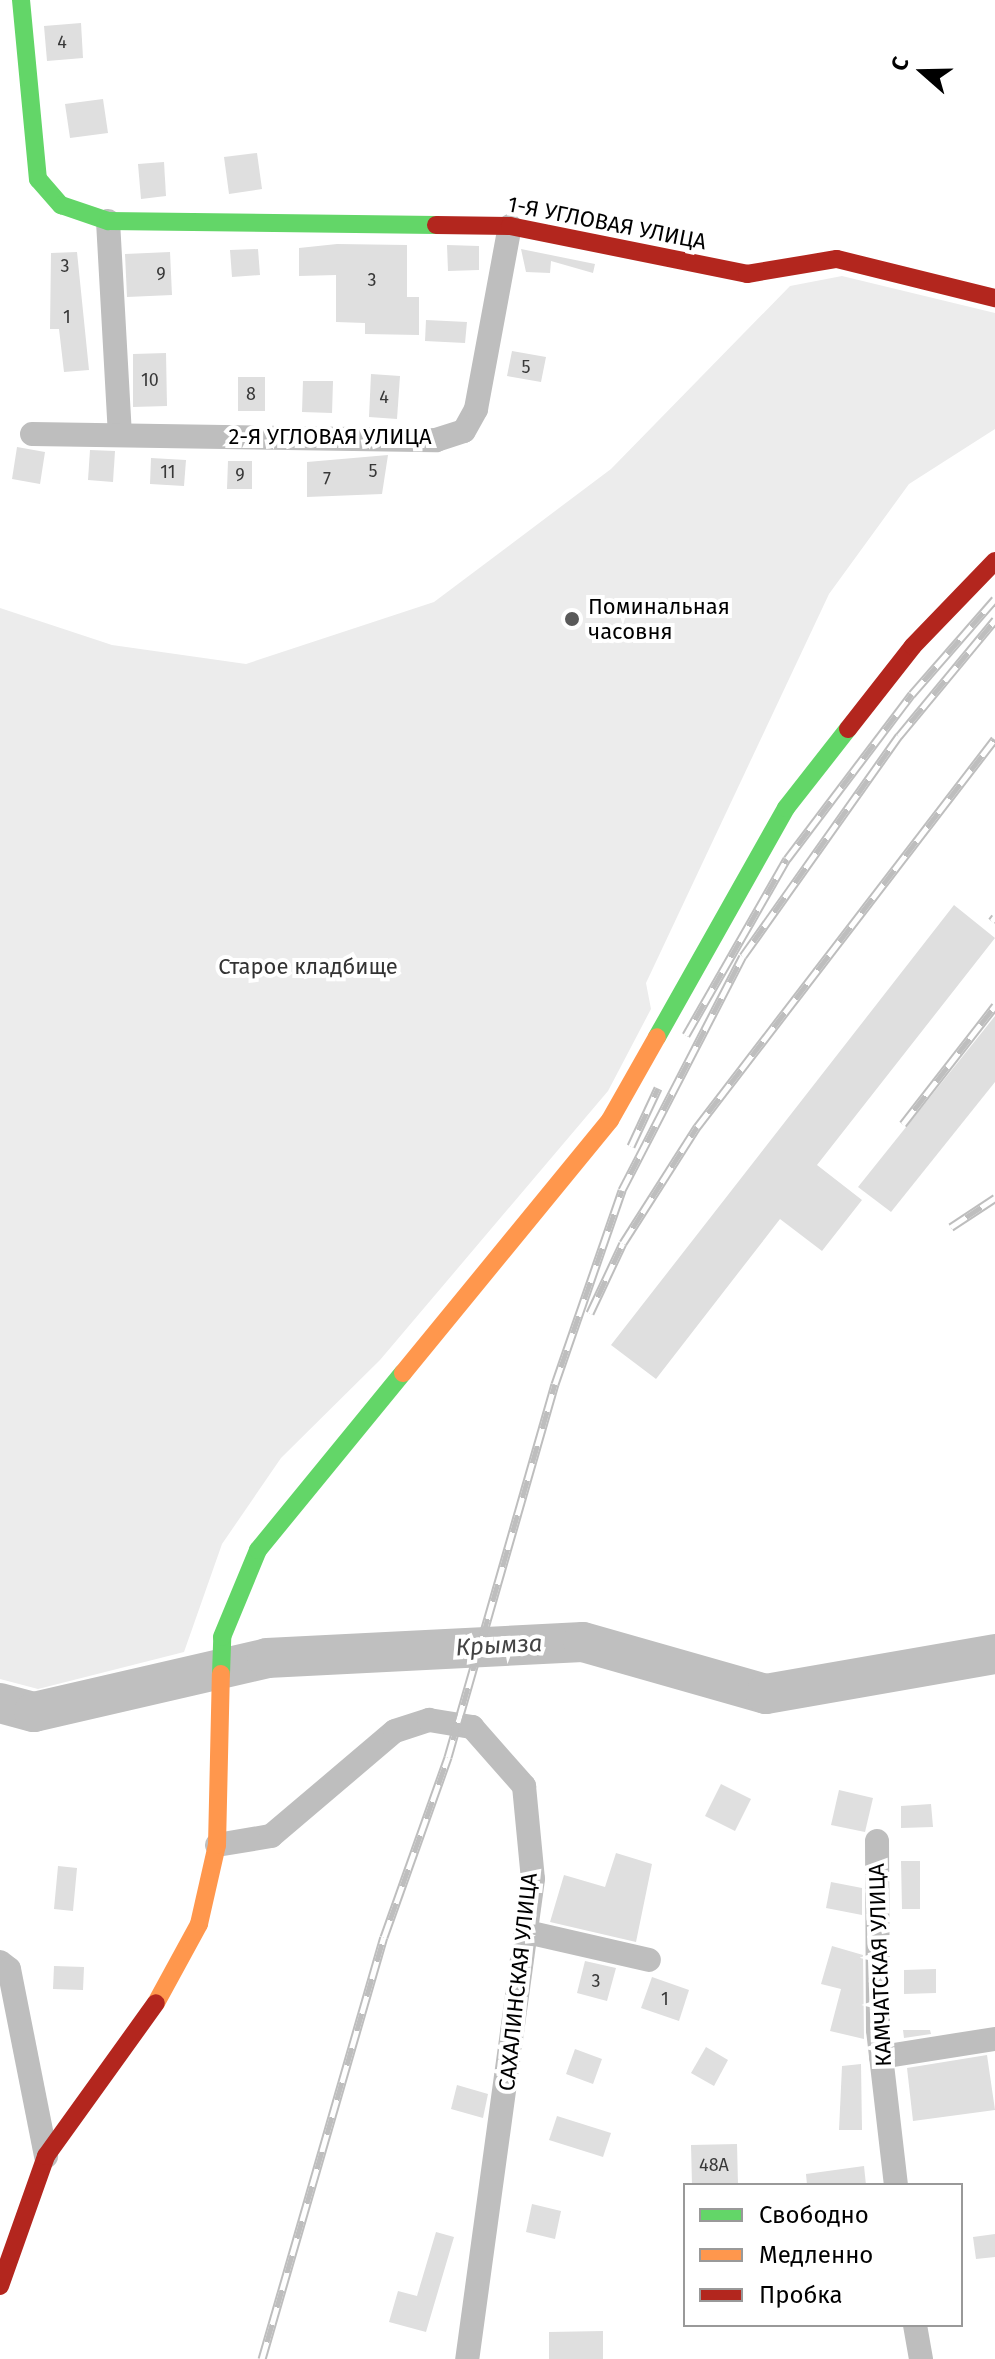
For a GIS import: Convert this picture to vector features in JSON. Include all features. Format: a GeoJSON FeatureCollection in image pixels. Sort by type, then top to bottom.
{"type":"FeatureCollection","features":[{"type":"Feature","properties":{"kind":"street","name":"1-Я УГЛОВАЯ УЛИЦА"},"geometry":{"type":"LineString","coordinates":[[21,0],[38,179],[61,205],[108,221],[510,226],[747,274],[837,259],[995,298]]}},
{"type":"Feature","properties":{"kind":"street"},"geometry":{"type":"LineString","coordinates":[[108,221],[120,435]]}},
{"type":"Feature","properties":{"kind":"street","name":"2-Я УГЛОВАЯ УЛИЦА"},"geometry":{"type":"LineString","coordinates":[[32,434],[436,440],[464,431],[476,409],[510,226]]}},
{"type":"Feature","properties":{"kind":"street"},"geometry":{"type":"LineString","coordinates":[[0,2286],[46,2156],[157,2001],[199,1924],[217,1845],[222,1637],[258,1550],[610,1120],[786,808],[913,646],[995,561]]}},
{"type":"Feature","properties":{"kind":"street","name":"САХАЛИНСКАЯ УЛИЦА"},"geometry":{"type":"LineString","coordinates":[[217,1845],[271,1836],[300,1819],[395,1731],[429,1720],[472,1727],[524,1786],[533,1879],[467,2359]]}},
{"type":"Feature","properties":{"kind":"street","name":"КАМЧАТСКАЯ УЛИЦА"},"geometry":{"type":"LineString","coordinates":[[877,1841],[881,2057],[896,2183]]}},
{"type":"Feature","properties":{"kind":"street"},"geometry":{"type":"LineString","coordinates":[[527,1932],[649,1960]]}},
{"type":"Feature","properties":{"kind":"street"},"geometry":{"type":"LineString","coordinates":[[0,1962],[9,1969],[46,2156]]}},
{"type":"Feature","properties":{"kind":"street"},"geometry":{"type":"LineString","coordinates":[[881,2057],[907,2059],[995,2039]]}},
{"type":"Feature","properties":{"kind":"street"},"geometry":{"type":"LineString","coordinates":[[915,2327],[921,2359]]}},
{"type":"Feature","properties":{"kind":"green space","name":"Старое кладбище"},"geometry":{"type":"Polygon","coordinates":[[[842,276],[995,313],[995,429],[909,484],[829,594],[646,983],[651,1009],[608,1091],[380,1360],[281,1458],[222,1544],[184,1652],[38,1689],[0,1679],[0,608],[112,645],[246,664],[434,602],[611,469],[790,286],[842,276]]]}},
{"type":"Feature","properties":{"kind":"building"},"geometry":{"type":"Polygon","coordinates":[[[81,23],[83,58],[47,61],[44,26],[81,23]]]}},
{"type":"Feature","properties":{"kind":"building"},"geometry":{"type":"Polygon","coordinates":[[[103,99],[108,133],[70,138],[65,104],[103,99]]]}},
{"type":"Feature","properties":{"kind":"building"},"geometry":{"type":"Polygon","coordinates":[[[257,153],[262,189],[229,194],[224,157],[257,153]]]}},
{"type":"Feature","properties":{"kind":"building"},"geometry":{"type":"Polygon","coordinates":[[[164,162],[166,196],[141,199],[138,164],[164,162]]]}},
{"type":"Feature","properties":{"kind":"building"},"geometry":{"type":"Polygon","coordinates":[[[337,244],[407,245],[407,297],[419,297],[419,335],[365,334],[365,323],[336,322],[336,275],[299,276],[299,248],[337,244]]]}},
{"type":"Feature","properties":{"kind":"building"},"geometry":{"type":"Polygon","coordinates":[[[447,245],[479,246],[479,270],[448,271],[447,245]]]}},
{"type":"Feature","properties":{"kind":"building"},"geometry":{"type":"Polygon","coordinates":[[[258,249],[260,275],[232,277],[230,250],[258,249]]]}},
{"type":"Feature","properties":{"kind":"building"},"geometry":{"type":"Polygon","coordinates":[[[521,249],[595,264],[593,273],[551,261],[550,273],[526,272],[521,249]]]}},
{"type":"Feature","properties":{"kind":"building"},"geometry":{"type":"Polygon","coordinates":[[[77,252],[89,370],[64,372],[59,329],[50,329],[51,253],[77,252]]]}},
{"type":"Feature","properties":{"kind":"building"},"geometry":{"type":"Polygon","coordinates":[[[170,252],[172,295],[127,297],[125,254],[170,252]]]}},
{"type":"Feature","properties":{"kind":"building"},"geometry":{"type":"Polygon","coordinates":[[[426,320],[467,322],[465,343],[425,341],[426,320]]]}},
{"type":"Feature","properties":{"kind":"building"},"geometry":{"type":"Polygon","coordinates":[[[512,351],[546,357],[541,382],[507,376],[512,351]]]}},
{"type":"Feature","properties":{"kind":"building"},"geometry":{"type":"Polygon","coordinates":[[[166,353],[167,406],[133,407],[133,354],[166,353]]]}},
{"type":"Feature","properties":{"kind":"building"},"geometry":{"type":"Polygon","coordinates":[[[371,374],[400,376],[397,419],[369,417],[371,374]]]}},
{"type":"Feature","properties":{"kind":"building"},"geometry":{"type":"Polygon","coordinates":[[[238,377],[265,377],[265,411],[238,411],[238,377]]]}},
{"type":"Feature","properties":{"kind":"building"},"geometry":{"type":"Polygon","coordinates":[[[303,381],[333,381],[332,413],[302,412],[303,381]]]}},
{"type":"Feature","properties":{"kind":"building"},"geometry":{"type":"Polygon","coordinates":[[[17,447],[45,452],[40,484],[12,479],[17,447]]]}},
{"type":"Feature","properties":{"kind":"building"},"geometry":{"type":"Polygon","coordinates":[[[90,450],[115,451],[113,482],[88,480],[90,450]]]}},
{"type":"Feature","properties":{"kind":"building"},"geometry":{"type":"Polygon","coordinates":[[[388,455],[382,494],[307,497],[307,462],[388,455]]]}},
{"type":"Feature","properties":{"kind":"building"},"geometry":{"type":"Polygon","coordinates":[[[151,458],[186,460],[184,486],[150,484],[151,458]]]}},
{"type":"Feature","properties":{"kind":"building"},"geometry":{"type":"Polygon","coordinates":[[[228,461],[252,461],[252,489],[227,489],[228,461]]]}},
{"type":"Feature","properties":{"kind":"building"},"geometry":{"type":"Polygon","coordinates":[[[954,905],[995,938],[817,1165],[862,1200],[822,1251],[780,1219],[656,1379],[611,1345],[954,905]]]}},
{"type":"Feature","properties":{"kind":"building"},"geometry":{"type":"Polygon","coordinates":[[[995,1016],[995,1082],[891,1212],[858,1187],[995,1016]]]}},
{"type":"Feature","properties":{"kind":"building"},"geometry":{"type":"Polygon","coordinates":[[[721,1784],[751,1799],[735,1831],[705,1816],[721,1784]]]}},
{"type":"Feature","properties":{"kind":"building"},"geometry":{"type":"Polygon","coordinates":[[[839,1790],[873,1798],[865,1832],[831,1825],[839,1790]]]}},
{"type":"Feature","properties":{"kind":"building"},"geometry":{"type":"Polygon","coordinates":[[[931,1804],[933,1827],[901,1828],[901,1806],[931,1804]]]}},
{"type":"Feature","properties":{"kind":"building"},"geometry":{"type":"Polygon","coordinates":[[[616,1853],[652,1864],[636,1942],[550,1922],[564,1875],[605,1887],[616,1853]]]}},
{"type":"Feature","properties":{"kind":"building"},"geometry":{"type":"Polygon","coordinates":[[[901,1861],[920,1861],[920,1909],[902,1909],[901,1861]]]}},
{"type":"Feature","properties":{"kind":"building"},"geometry":{"type":"Polygon","coordinates":[[[58,1866],[77,1868],[73,1911],[54,1909],[58,1866]]]}},
{"type":"Feature","properties":{"kind":"building"},"geometry":{"type":"Polygon","coordinates":[[[831,1882],[862,1888],[862,1915],[826,1908],[831,1882]]]}},
{"type":"Feature","properties":{"kind":"building"},"geometry":{"type":"Polygon","coordinates":[[[832,1946],[863,1955],[864,2039],[830,2031],[841,1989],[821,1984],[832,1946]]]}},
{"type":"Feature","properties":{"kind":"building"},"geometry":{"type":"Polygon","coordinates":[[[585,1961],[616,1968],[607,2001],[577,1993],[585,1961]]]}},
{"type":"Feature","properties":{"kind":"building"},"geometry":{"type":"Polygon","coordinates":[[[54,1966],[84,1967],[83,1990],[53,1989],[54,1966]]]}},
{"type":"Feature","properties":{"kind":"building"},"geometry":{"type":"Polygon","coordinates":[[[936,1969],[936,1993],[904,1994],[904,1970],[936,1969]]]}},
{"type":"Feature","properties":{"kind":"building"},"geometry":{"type":"Polygon","coordinates":[[[652,1977],[689,1990],[679,2021],[641,2008],[652,1977]]]}},
{"type":"Feature","properties":{"kind":"building"},"geometry":{"type":"Polygon","coordinates":[[[903,2030],[930,2030],[931,2034],[904,2038],[903,2030]]]}},
{"type":"Feature","properties":{"kind":"building"},"geometry":{"type":"Polygon","coordinates":[[[706,2047],[728,2060],[714,2086],[691,2073],[706,2047]]]}},
{"type":"Feature","properties":{"kind":"building"},"geometry":{"type":"Polygon","coordinates":[[[575,2049],[602,2059],[593,2084],[566,2074],[575,2049]]]}},
{"type":"Feature","properties":{"kind":"building"},"geometry":{"type":"Polygon","coordinates":[[[987,2055],[995,2110],[913,2121],[907,2068],[987,2055]]]}},
{"type":"Feature","properties":{"kind":"building"},"geometry":{"type":"Polygon","coordinates":[[[861,2064],[862,2130],[839,2130],[842,2066],[861,2064]]]}},
{"type":"Feature","properties":{"kind":"building"},"geometry":{"type":"Polygon","coordinates":[[[457,2085],[488,2094],[483,2118],[451,2109],[457,2085]]]}},
{"type":"Feature","properties":{"kind":"building"},"geometry":{"type":"Polygon","coordinates":[[[557,2116],[611,2133],[603,2157],[549,2140],[557,2116]]]}},
{"type":"Feature","properties":{"kind":"building"},"geometry":{"type":"Polygon","coordinates":[[[737,2144],[738,2183],[692,2183],[691,2145],[737,2144]]]}},
{"type":"Feature","properties":{"kind":"building"},"geometry":{"type":"Polygon","coordinates":[[[864,2166],[866,2183],[807,2183],[806,2174],[864,2166]]]}},
{"type":"Feature","properties":{"kind":"building"},"geometry":{"type":"Polygon","coordinates":[[[532,2204],[561,2211],[555,2239],[526,2232],[532,2204]]]}},
{"type":"Feature","properties":{"kind":"building"},"geometry":{"type":"Polygon","coordinates":[[[436,2232],[454,2237],[426,2332],[389,2322],[398,2291],[417,2296],[436,2232]]]}},
{"type":"Feature","properties":{"kind":"building"},"geometry":{"type":"Polygon","coordinates":[[[995,2234],[995,2257],[976,2259],[973,2237],[995,2234]]]}},
{"type":"Feature","properties":{"kind":"building"},"geometry":{"type":"Polygon","coordinates":[[[603,2331],[603,2359],[549,2359],[549,2332],[603,2331]]]}},
{"type":"Feature","properties":{"kind":"waterway","name":"Крымза"},"geometry":{"type":"LineString","coordinates":[[0,1703],[34,1712],[267,1658],[583,1642],[766,1694],[995,1654]]}},
{"type":"Feature","properties":{"kind":"railway"},"geometry":{"type":"LineString","coordinates":[[686,1035],[787,859],[912,694],[995,599]]}},
{"type":"Feature","properties":{"kind":"railway"},"geometry":{"type":"LineString","coordinates":[[262,2359],[384,1937],[448,1757],[555,1384],[622,1190],[743,956],[899,736],[995,620]]}},
{"type":"Feature","properties":{"kind":"railway"},"geometry":{"type":"LineString","coordinates":[[590,1313],[623,1243],[697,1127],[995,739]]}},
{"type":"Feature","properties":{"kind":"railway"},"geometry":{"type":"LineString","coordinates":[[992,921],[995,917]]}},
{"type":"Feature","properties":{"kind":"railway"},"geometry":{"type":"LineString","coordinates":[[903,1124],[995,1006]]}},
{"type":"Feature","properties":{"kind":"railway"},"geometry":{"type":"LineString","coordinates":[[631,1146],[658,1088]]}},
{"type":"Feature","properties":{"kind":"railway"},"geometry":{"type":"LineString","coordinates":[[951,1227],[995,1198]]}},
{"type":"Feature","properties":{"kind":"traffic: fast"},"geometry":{"type":"LineString","coordinates":[[21,0],[38,179],[61,205],[108,221],[436,225]]}},
{"type":"Feature","properties":{"kind":"traffic: fast"},"geometry":{"type":"LineString","coordinates":[[657,1037],[786,808],[848,729]]}},
{"type":"Feature","properties":{"kind":"traffic: fast"},"geometry":{"type":"LineString","coordinates":[[221,1674],[222,1637],[258,1550],[403,1373]]}},
{"type":"Feature","properties":{"kind":"traffic: slow"},"geometry":{"type":"LineString","coordinates":[[403,1373],[610,1120],[657,1037]]}},
{"type":"Feature","properties":{"kind":"traffic: slow"},"geometry":{"type":"LineString","coordinates":[[156,2003],[199,1924],[217,1845],[221,1674]]}},
{"type":"Feature","properties":{"kind":"traffic: jam"},"geometry":{"type":"LineString","coordinates":[[436,225],[510,226],[747,274],[837,259],[995,298]]}},
{"type":"Feature","properties":{"kind":"traffic: jam"},"geometry":{"type":"LineString","coordinates":[[848,729],[913,646],[995,561]]}},
{"type":"Feature","properties":{"kind":"traffic: jam"},"geometry":{"type":"LineString","coordinates":[[0,2286],[46,2156],[156,2003]]}},
{"type":"Feature","properties":{"kind":"place","name":"Поминальная часовня"},"geometry":{"type":"Point","coordinates":[572,619]}}]}
